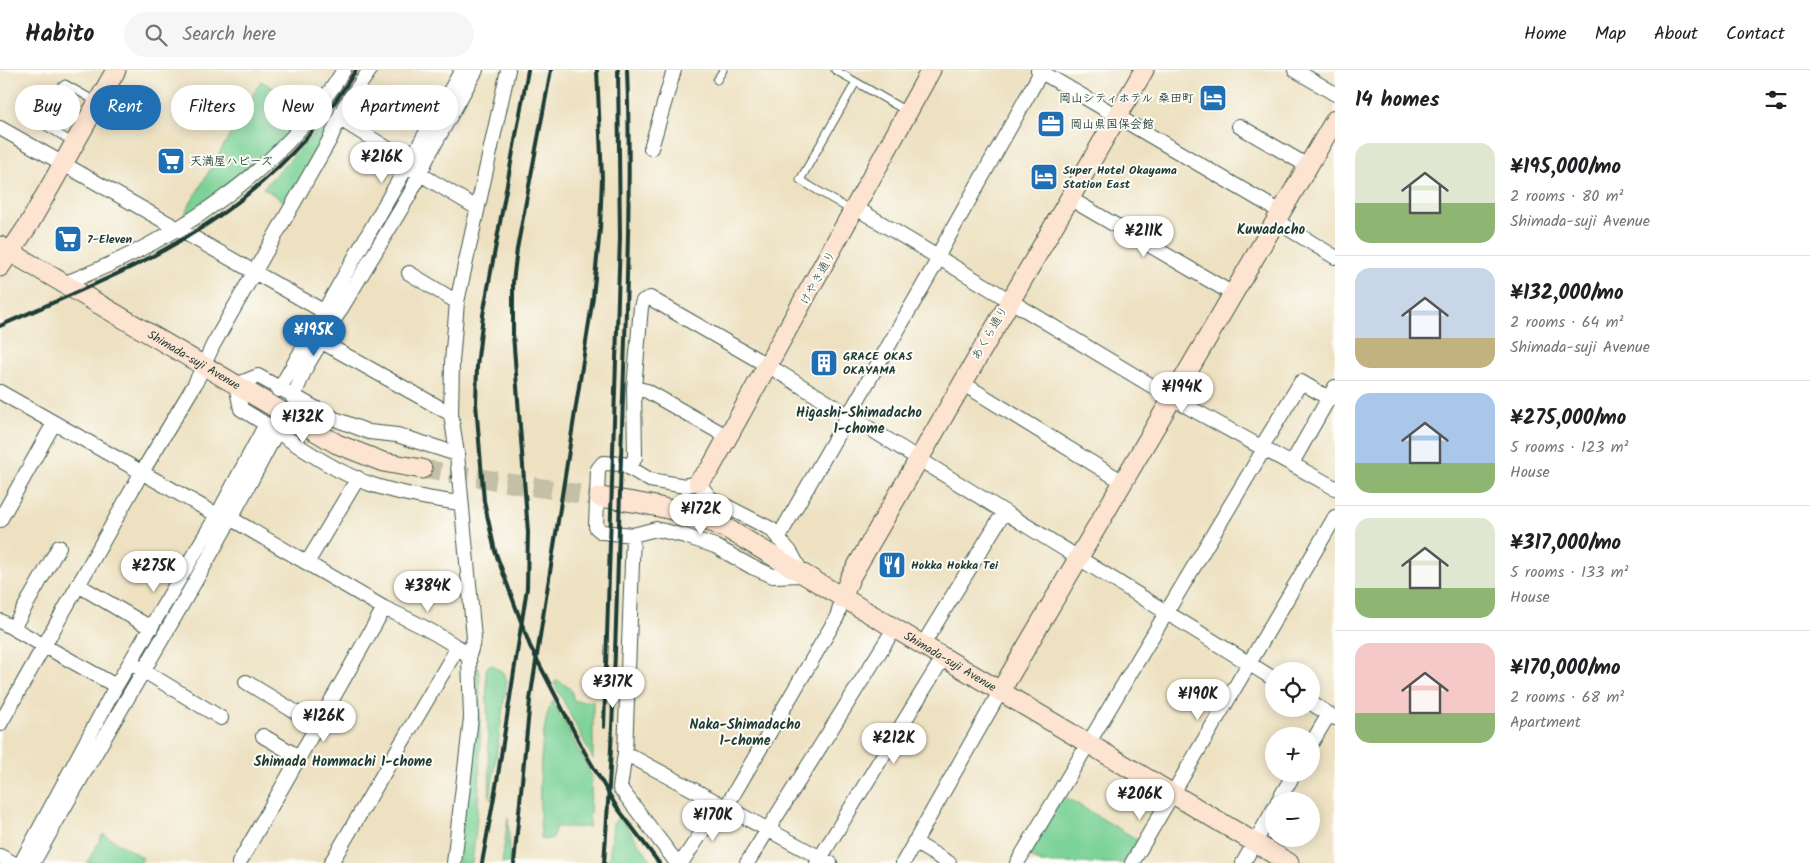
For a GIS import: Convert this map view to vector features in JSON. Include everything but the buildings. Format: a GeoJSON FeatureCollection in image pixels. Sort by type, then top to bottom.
{"type":"FeatureCollection","features":[{"type":"Feature","properties":{"kind":"street"},"geometry":{"type":"LineString","coordinates":[[107,85],[116,70]]}},
{"type":"Feature","properties":{"kind":"street"},"geometry":{"type":"LineString","coordinates":[[63,284],[152,244],[201,214],[263,165],[288,142],[344,70]]}},
{"type":"Feature","properties":{"kind":"street"},"geometry":{"type":"LineString","coordinates":[[0,724],[204,366],[213,344],[340,119],[344,107],[370,70]]}},
{"type":"Feature","properties":{"kind":"street"},"geometry":{"type":"LineString","coordinates":[[293,398],[306,367],[410,194],[414,170],[462,70]]}},
{"type":"Feature","properties":{"kind":"street"},"geometry":{"type":"LineString","coordinates":[[279,390],[323,311],[476,70]]}},
{"type":"Feature","properties":{"kind":"street"},"geometry":{"type":"LineString","coordinates":[[331,863],[463,651],[474,638],[460,503],[457,454],[451,414],[452,362],[457,302],[508,70]]}},
{"type":"Feature","properties":{"kind":"street"},"geometry":{"type":"LineString","coordinates":[[651,148],[674,70]]}},
{"type":"Feature","properties":{"kind":"street","name":"けやき通り"},"geometry":{"type":"LineString","coordinates":[[698,482],[710,469],[931,70]]}},
{"type":"Feature","properties":{"kind":"street","name":"あくら通り"},"geometry":{"type":"LineString","coordinates":[[842,599],[850,578],[918,458],[1144,70]]}},
{"type":"Feature","properties":{"kind":"street"},"geometry":{"type":"LineString","coordinates":[[1295,70],[1335,94]]}},
{"type":"Feature","properties":{"kind":"street"},"geometry":{"type":"LineString","coordinates":[[778,538],[849,416],[1040,71],[1117,116],[1278,216],[1335,257]]}},
{"type":"Feature","properties":{"kind":"street"},"geometry":{"type":"LineString","coordinates":[[3,255],[29,224],[90,114]]}},
{"type":"Feature","properties":{"kind":"street"},"geometry":{"type":"LineString","coordinates":[[340,119],[403,158],[414,170],[477,208]]}},
{"type":"Feature","properties":{"kind":"street"},"geometry":{"type":"LineString","coordinates":[[903,863],[1000,692],[1335,120]]}},
{"type":"Feature","properties":{"kind":"street"},"geometry":{"type":"LineString","coordinates":[[1240,126],[1308,166]]}},
{"type":"Feature","properties":{"kind":"street"},"geometry":{"type":"LineString","coordinates":[[0,128],[323,311]]}},
{"type":"Feature","properties":{"kind":"street"},"geometry":{"type":"LineString","coordinates":[[1070,198],[1233,294]]}},
{"type":"Feature","properties":{"kind":"street"},"geometry":{"type":"LineString","coordinates":[[855,210],[938,256],[1172,398],[1335,488]]}},
{"type":"Feature","properties":{"kind":"street","name":"Shimada-suji Avenue"},"geometry":{"type":"LineString","coordinates":[[3,255],[63,284],[337,444],[383,462],[422,469]]}},
{"type":"Feature","properties":{"kind":"street"},"geometry":{"type":"LineString","coordinates":[[409,273],[457,302]]}},
{"type":"Feature","properties":{"kind":"street"},"geometry":{"type":"LineString","coordinates":[[630,468],[635,457],[634,388],[641,307],[644,301],[650,298],[768,366],[1265,674]]}},
{"type":"Feature","properties":{"kind":"street"},"geometry":{"type":"LineString","coordinates":[[322,342],[451,414]]}},
{"type":"Feature","properties":{"kind":"street"},"geometry":{"type":"LineString","coordinates":[[457,454],[398,435],[369,432],[335,419],[293,398],[258,376],[236,385],[240,409],[358,478],[410,496],[460,503]]}},
{"type":"Feature","properties":{"kind":"street"},"geometry":{"type":"LineString","coordinates":[[962,382],[1123,482]]}},
{"type":"Feature","properties":{"kind":"street"},"geometry":{"type":"LineString","coordinates":[[1017,863],[1301,382],[1332,393],[1292,463]]}},
{"type":"Feature","properties":{"kind":"street"},"geometry":{"type":"LineString","coordinates":[[634,388],[647,391],[728,437]]}},
{"type":"Feature","properties":{"kind":"street"},"geometry":{"type":"LineString","coordinates":[[0,392],[224,516],[384,608],[411,620],[463,651]]}},
{"type":"Feature","properties":{"kind":"street"},"geometry":{"type":"LineString","coordinates":[[0,520],[54,423]]}},
{"type":"Feature","properties":{"kind":"street"},"geometry":{"type":"LineString","coordinates":[[34,863],[92,757],[138,666],[224,516],[271,427]]}},
{"type":"Feature","properties":{"kind":"street"},"geometry":{"type":"LineString","coordinates":[[603,463],[623,464],[630,468],[650,480],[685,486],[698,482],[710,498],[771,529],[791,553],[803,575],[773,576],[714,546],[656,529],[633,535],[602,532],[596,526],[598,470],[603,463]]}},
{"type":"Feature","properties":{"kind":"street"},"geometry":{"type":"LineString","coordinates":[[307,563],[358,478]]}},
{"type":"Feature","properties":{"kind":"street","name":"Shimada-suji Avenue"},"geometry":{"type":"LineString","coordinates":[[599,497],[640,502],[688,513],[726,528],[842,599],[1088,742],[1289,863]]}},
{"type":"Feature","properties":{"kind":"street"},"geometry":{"type":"LineString","coordinates":[[922,646],[1004,512]]}},
{"type":"Feature","properties":{"kind":"street"},"geometry":{"type":"LineString","coordinates":[[21,863],[116,686],[138,666],[151,628],[224,516]]}},
{"type":"Feature","properties":{"kind":"street"},"geometry":{"type":"LineString","coordinates":[[1132,863],[1335,517]]}},
{"type":"Feature","properties":{"kind":"street"},"geometry":{"type":"LineString","coordinates":[[633,535],[625,753],[620,788],[677,863]]}},
{"type":"Feature","properties":{"kind":"street"},"geometry":{"type":"LineString","coordinates":[[13,628],[59,546]]}},
{"type":"Feature","properties":{"kind":"street"},"geometry":{"type":"LineString","coordinates":[[78,585],[151,628]]}},
{"type":"Feature","properties":{"kind":"street"},"geometry":{"type":"LineString","coordinates":[[681,863],[724,806],[837,617],[842,599]]}},
{"type":"Feature","properties":{"kind":"street"},"geometry":{"type":"LineString","coordinates":[[239,863],[384,608]]}},
{"type":"Feature","properties":{"kind":"street"},"geometry":{"type":"LineString","coordinates":[[0,621],[116,686]]}},
{"type":"Feature","properties":{"kind":"street"},"geometry":{"type":"LineString","coordinates":[[747,863],[894,629]]}},
{"type":"Feature","properties":{"kind":"street"},"geometry":{"type":"LineString","coordinates":[[454,863],[471,718],[463,651]]}},
{"type":"Feature","properties":{"kind":"street"},"geometry":{"type":"LineString","coordinates":[[625,753],[822,861],[943,658]]}},
{"type":"Feature","properties":{"kind":"street"},"geometry":{"type":"LineString","coordinates":[[138,666],[221,718]]}},
{"type":"Feature","properties":{"kind":"street"},"geometry":{"type":"LineString","coordinates":[[246,682],[317,725]]}},
{"type":"Feature","properties":{"kind":"street"},"geometry":{"type":"LineString","coordinates":[[1320,709],[1332,716],[1320,732]]}},
{"type":"Feature","properties":{"kind":"street"},"geometry":{"type":"LineString","coordinates":[[263,736],[299,757]]}},
{"type":"Feature","properties":{"kind":"street"},"geometry":{"type":"LineString","coordinates":[[1243,863],[1265,825]]}},
{"type":"Feature","properties":{"kind":"street"},"geometry":{"type":"LineString","coordinates":[[914,842],[949,863]]}},
{"type":"Feature","properties":{"kind":"street"},"geometry":{"type":"LineString","coordinates":[[0,856],[13,863]]}},
{"type":"Feature","properties":{"kind":"lane"},"geometry":{"type":"LineString","coordinates":[[717,80],[723,70]]}},
{"type":"Feature","properties":{"kind":"lane"},"geometry":{"type":"LineString","coordinates":[[835,70],[908,112]]}},
{"type":"Feature","properties":{"kind":"lane"},"geometry":{"type":"LineString","coordinates":[[855,210],[800,180],[856,82]]}},
{"type":"Feature","properties":{"kind":"lane"},"geometry":{"type":"LineString","coordinates":[[74,143],[44,125],[43,121],[61,87],[65,84],[90,98]]}},
{"type":"Feature","properties":{"kind":"green space"},"geometry":{"type":"Polygon","coordinates":[[[261,81],[268,85],[264,85],[264,130],[288,130],[266,154],[234,183],[200,208],[182,218],[233,130],[254,130],[254,93],[261,81]]]}},
{"type":"Feature","properties":{"kind":"green space"},"geometry":{"type":"Polygon","coordinates":[[[317,130],[330,130],[289,204],[263,188],[317,130]]]}},
{"type":"Feature","properties":{"kind":"green space"},"geometry":{"type":"Polygon","coordinates":[[[493,665],[503,673],[507,681],[490,798],[486,670],[488,666],[493,665]]]}},
{"type":"Feature","properties":{"kind":"green space"},"geometry":{"type":"Polygon","coordinates":[[[477,667],[479,669],[480,742],[475,839],[472,863],[457,863],[474,668],[477,667]]]}},
{"type":"Feature","properties":{"kind":"green space"},"geometry":{"type":"Polygon","coordinates":[[[557,680],[571,689],[574,701],[593,701],[593,759],[554,683],[557,680]]]}},
{"type":"Feature","properties":{"kind":"green space"},"geometry":{"type":"Polygon","coordinates":[[[553,701],[592,776],[589,827],[555,827],[553,838],[544,840],[541,838],[540,825],[542,747],[548,712],[553,701]]]}},
{"type":"Feature","properties":{"kind":"green space"},"geometry":{"type":"Polygon","coordinates":[[[1062,795],[1138,840],[1124,863],[1041,863],[1026,854],[1062,795]]]}},
{"type":"Feature","properties":{"kind":"green space"},"geometry":{"type":"Polygon","coordinates":[[[620,817],[653,863],[609,861],[613,823],[620,817]]]}},
{"type":"Feature","properties":{"kind":"green space"},"geometry":{"type":"Polygon","coordinates":[[[508,818],[510,863],[502,863],[508,818]]]}},
{"type":"Feature","properties":{"kind":"green space"},"geometry":{"type":"Polygon","coordinates":[[[103,834],[143,858],[140,863],[87,863],[103,834]]]}},
{"type":"Feature","properties":{"kind":"waterway"},"geometry":{"type":"LineString","coordinates":[[139,664],[153,640]]}},
{"type":"Feature","properties":{"kind":"waterway"},"geometry":{"type":"LineString","coordinates":[[117,703],[135,670]]}},
{"type":"Feature","properties":{"kind":"tunnel"},"geometry":{"type":"LineString","coordinates":[[422,469],[599,497]]}},
{"type":"Feature","properties":{"kind":"railway"},"geometry":{"type":"LineString","coordinates":[[0,326],[165,250],[237,203],[257,187],[294,151],[327,112],[356,70]]}},
{"type":"Feature","properties":{"kind":"railway"},"geometry":{"type":"LineString","coordinates":[[528,70],[483,315],[477,366],[476,404],[484,501],[495,551],[530,646],[584,751],[616,806],[659,863]]}},
{"type":"Feature","properties":{"kind":"railway"},"geometry":{"type":"LineString","coordinates":[[482,863],[498,775],[527,588],[528,532],[513,334],[513,282],[517,249],[551,70]]}},
{"type":"Feature","properties":{"kind":"railway"},"geometry":{"type":"LineString","coordinates":[[514,863],[530,700],[593,297],[600,229],[602,178],[597,70]]}},
{"type":"Feature","properties":{"kind":"railway"},"geometry":{"type":"LineString","coordinates":[[604,727],[620,238],[618,70]]}},
{"type":"Feature","properties":{"kind":"railway"},"geometry":{"type":"LineString","coordinates":[[604,863],[615,660],[626,312],[629,167],[627,70]]}},
{"type":"Feature","properties":{"kind":"place","name":"岡山シティホテル 桑田町"},"geometry":{"type":"Point","coordinates":[1213,98]}},
{"type":"Feature","properties":{"kind":"place","name":"岡山県国保会館"},"geometry":{"type":"Point","coordinates":[1051,124]}},
{"type":"Feature","properties":{"kind":"place","name":"天満屋ハピーズ"},"geometry":{"type":"Point","coordinates":[171,161]}},
{"type":"Feature","properties":{"kind":"place","name":"Super Hotel Okayama Station East"},"geometry":{"type":"Point","coordinates":[1044,177]}},
{"type":"Feature","properties":{"kind":"place","name":"7-Eleven"},"geometry":{"type":"Point","coordinates":[68,239]}},
{"type":"Feature","properties":{"kind":"place","name":"GRACE OKAS OKAYAMA"},"geometry":{"type":"Point","coordinates":[824,363]}},
{"type":"Feature","properties":{"kind":"place","name":"Hokka Hokka Tei"},"geometry":{"type":"Point","coordinates":[892,565]}},
{"type":"Feature","properties":{"kind":"district","name":"Kuwadacho"},"geometry":{"type":"Point","coordinates":[1271,230]}},
{"type":"Feature","properties":{"kind":"district","name":"Higashi-Shimadacho 1-chome"},"geometry":{"type":"Point","coordinates":[859,422]}},
{"type":"Feature","properties":{"kind":"district","name":"Naka-Shimadacho 1-chome"},"geometry":{"type":"Point","coordinates":[745,734]}},
{"type":"Feature","properties":{"kind":"district","name":"Shimada Hommachi 1-chome"},"geometry":{"type":"Point","coordinates":[343,762]}}]}
